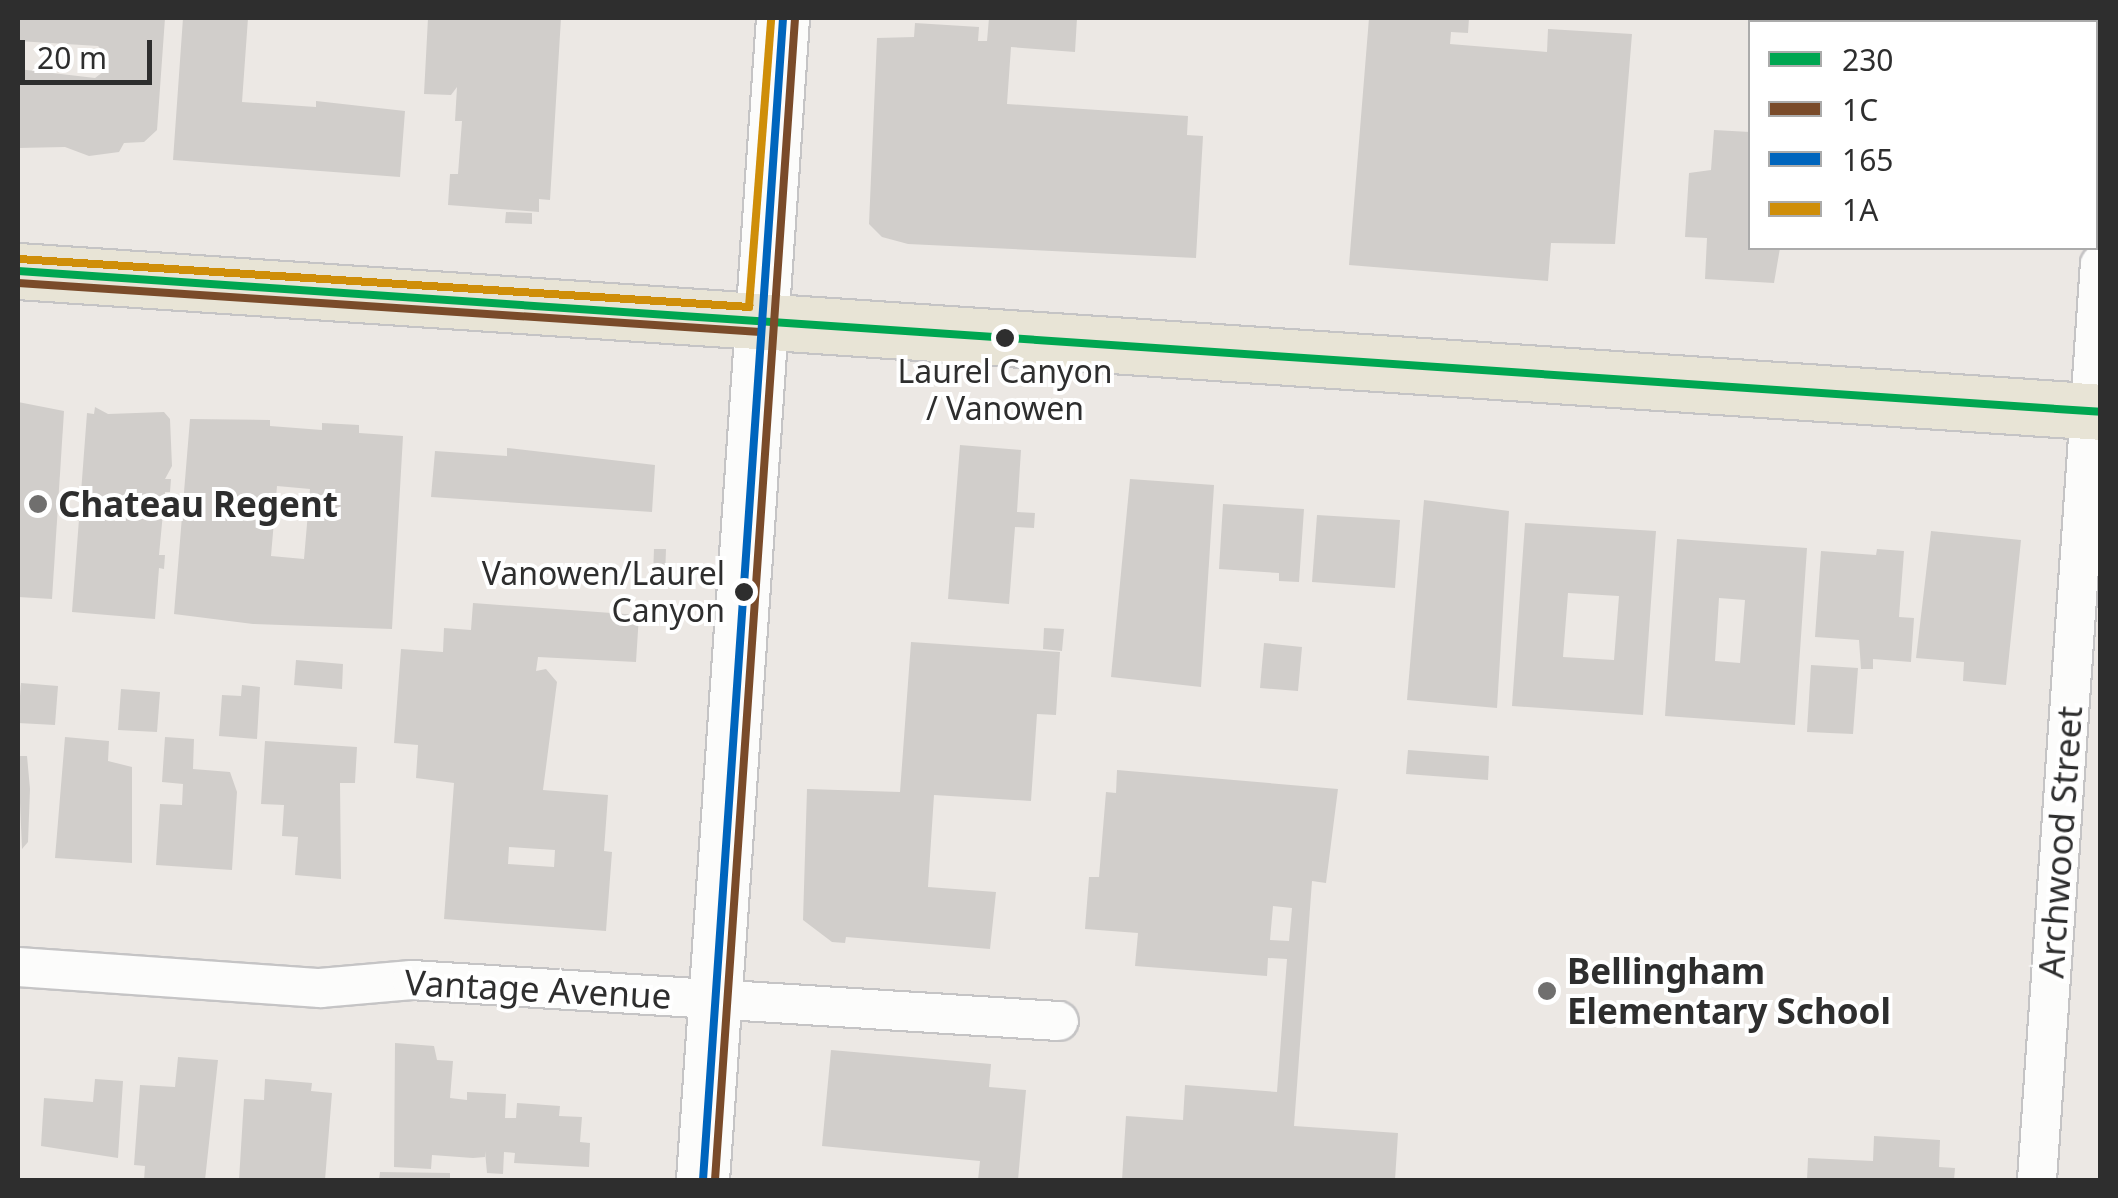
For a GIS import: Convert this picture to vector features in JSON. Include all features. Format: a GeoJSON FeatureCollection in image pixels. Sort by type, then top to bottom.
{"type":"FeatureCollection","features":[{"type":"Feature","properties":{"kind":"main road"},"geometry":{"type":"LineString","coordinates":[[703,1180],[783,18]]}},
{"type":"Feature","properties":{"kind":"main road"},"geometry":{"type":"LineString","coordinates":[[18,271],[2095,412]]}},
{"type":"Feature","properties":{"kind":"street","name":"Archwood Street"},"geometry":{"type":"LineString","coordinates":[[2037,1180],[2095,412],[2100,264]]}},
{"type":"Feature","properties":{"kind":"street","name":"Vantage Avenue"},"geometry":{"type":"LineString","coordinates":[[18,967],[320,988],[412,980],[1058,1021]]}},
{"type":"Feature","properties":{"kind":"building"},"geometry":{"type":"Polygon","coordinates":[[[18,18],[165,18],[157,130],[144,142],[124,143],[119,152],[89,156],[65,147],[18,148],[18,69],[95,78],[107,69],[108,57],[98,46],[18,41],[18,18]]]}},
{"type":"Feature","properties":{"kind":"building"},"geometry":{"type":"Polygon","coordinates":[[[183,18],[248,18],[242,102],[316,107],[316,101],[405,111],[400,177],[173,160],[183,18]]]}},
{"type":"Feature","properties":{"kind":"building"},"geometry":{"type":"Polygon","coordinates":[[[428,18],[561,18],[550,200],[539,199],[539,212],[448,205],[450,174],[458,174],[462,121],[455,121],[457,87],[451,95],[424,94],[428,18]]]}},
{"type":"Feature","properties":{"kind":"building"},"geometry":{"type":"Polygon","coordinates":[[[989,18],[1077,18],[1075,52],[1011,47],[1007,104],[1188,116],[1187,135],[1203,136],[1196,258],[908,244],[882,237],[869,224],[877,38],[914,37],[915,23],[979,27],[978,41],[987,41],[989,18]]]}},
{"type":"Feature","properties":{"kind":"building"},"geometry":{"type":"Polygon","coordinates":[[[1369,18],[1469,18],[1468,33],[1451,32],[1450,44],[1547,52],[1548,29],[1632,34],[1615,244],[1551,243],[1548,281],[1349,265],[1369,18]]]}},
{"type":"Feature","properties":{"kind":"building"},"geometry":{"type":"Polygon","coordinates":[[[1714,130],[1748,132],[1748,250],[1780,250],[1774,283],[1705,279],[1707,238],[1685,237],[1689,173],[1711,170],[1714,130]]]}},
{"type":"Feature","properties":{"kind":"building"},"geometry":{"type":"Polygon","coordinates":[[[506,212],[532,213],[532,224],[505,223],[506,212]]]}},
{"type":"Feature","properties":{"kind":"building","name":"Chateau Regent"},"geometry":{"type":"Polygon","coordinates":[[[18,402],[64,411],[52,599],[18,597],[18,402]]]}},
{"type":"Feature","properties":{"kind":"building"},"geometry":{"type":"Polygon","coordinates":[[[95,407],[108,414],[164,412],[170,419],[172,466],[165,479],[171,479],[170,492],[165,492],[159,555],[165,555],[164,569],[159,568],[155,619],[72,612],[87,413],[94,414],[95,407]]]}},
{"type":"Feature","properties":{"kind":"building"},"geometry":{"type":"Polygon","coordinates":[[[190,419],[270,420],[270,426],[322,430],[322,423],[359,425],[359,433],[403,436],[392,629],[253,624],[174,614],[190,419]],[[277,486],[271,556],[304,559],[310,489],[277,486]]]}},
{"type":"Feature","properties":{"kind":"building"},"geometry":{"type":"Polygon","coordinates":[[[960,445],[1021,450],[1017,512],[1035,513],[1034,528],[1015,527],[1009,604],[948,599],[960,445]]]}},
{"type":"Feature","properties":{"kind":"building"},"geometry":{"type":"Polygon","coordinates":[[[507,448],[655,465],[652,512],[431,497],[435,451],[507,456],[507,448]]]}},
{"type":"Feature","properties":{"kind":"building"},"geometry":{"type":"Polygon","coordinates":[[[1130,479],[1214,485],[1201,687],[1111,677],[1130,479]]]}},
{"type":"Feature","properties":{"kind":"building"},"geometry":{"type":"Polygon","coordinates":[[[1424,500],[1509,511],[1497,708],[1407,700],[1424,500]]]}},
{"type":"Feature","properties":{"kind":"building"},"geometry":{"type":"Polygon","coordinates":[[[1223,504],[1304,509],[1299,582],[1279,581],[1279,573],[1219,569],[1223,504]]]}},
{"type":"Feature","properties":{"kind":"building"},"geometry":{"type":"Polygon","coordinates":[[[1317,515],[1400,520],[1395,588],[1312,582],[1317,515]]]}},
{"type":"Feature","properties":{"kind":"building"},"geometry":{"type":"Polygon","coordinates":[[[1525,523],[1656,531],[1643,715],[1512,706],[1525,523]],[[1568,593],[1563,657],[1614,660],[1619,596],[1568,593]]]}},
{"type":"Feature","properties":{"kind":"building"},"geometry":{"type":"Polygon","coordinates":[[[1931,531],[2021,540],[2006,685],[1963,681],[1964,662],[1916,658],[1931,531]]]}},
{"type":"Feature","properties":{"kind":"building"},"geometry":{"type":"Polygon","coordinates":[[[1677,539],[1807,548],[1795,725],[1665,716],[1677,539]],[[1719,598],[1715,661],[1740,663],[1745,600],[1719,598]]]}},
{"type":"Feature","properties":{"kind":"building"},"geometry":{"type":"Polygon","coordinates":[[[654,549],[666,549],[665,577],[653,576],[654,549]]]}},
{"type":"Feature","properties":{"kind":"building"},"geometry":{"type":"Polygon","coordinates":[[[1877,549],[1904,551],[1899,617],[1914,618],[1911,662],[1873,659],[1873,669],[1861,669],[1859,640],[1815,637],[1821,551],[1876,555],[1877,549]]]}},
{"type":"Feature","properties":{"kind":"building"},"geometry":{"type":"Polygon","coordinates":[[[473,603],[639,615],[636,662],[538,657],[536,671],[546,669],[557,682],[543,790],[608,795],[604,851],[612,852],[606,931],[444,919],[454,783],[416,778],[418,745],[394,743],[401,649],[443,652],[444,628],[471,630],[473,603]],[[509,847],[508,864],[554,867],[555,850],[509,847]]]}},
{"type":"Feature","properties":{"kind":"building"},"geometry":{"type":"Polygon","coordinates":[[[1044,628],[1064,629],[1062,651],[1043,649],[1044,628]]]}},
{"type":"Feature","properties":{"kind":"building"},"geometry":{"type":"Polygon","coordinates":[[[911,642],[1060,652],[1056,715],[1037,714],[1031,801],[934,795],[928,887],[996,892],[990,949],[846,937],[845,943],[832,942],[803,920],[807,789],[900,792],[911,642]]]}},
{"type":"Feature","properties":{"kind":"building"},"geometry":{"type":"Polygon","coordinates":[[[1264,643],[1302,647],[1298,691],[1260,688],[1264,643]]]}},
{"type":"Feature","properties":{"kind":"building"},"geometry":{"type":"Polygon","coordinates":[[[296,660],[343,664],[342,689],[294,685],[296,660]]]}},
{"type":"Feature","properties":{"kind":"building"},"geometry":{"type":"Polygon","coordinates":[[[1811,665],[1858,668],[1853,734],[1807,732],[1811,665]]]}},
{"type":"Feature","properties":{"kind":"building"},"geometry":{"type":"Polygon","coordinates":[[[21,683],[58,686],[55,725],[18,723],[21,683]]]}},
{"type":"Feature","properties":{"kind":"building"},"geometry":{"type":"Polygon","coordinates":[[[242,685],[260,687],[257,739],[219,736],[222,695],[241,696],[242,685]]]}},
{"type":"Feature","properties":{"kind":"building"},"geometry":{"type":"Polygon","coordinates":[[[121,689],[160,692],[157,732],[118,730],[121,689]]]}},
{"type":"Feature","properties":{"kind":"building"},"geometry":{"type":"Polygon","coordinates":[[[65,737],[109,741],[108,761],[132,767],[132,863],[55,858],[65,737]]]}},
{"type":"Feature","properties":{"kind":"building"},"geometry":{"type":"Polygon","coordinates":[[[165,737],[194,739],[193,769],[230,772],[237,792],[232,870],[156,865],[160,804],[182,805],[183,784],[162,782],[165,737]]]}},
{"type":"Feature","properties":{"kind":"building"},"geometry":{"type":"Polygon","coordinates":[[[265,741],[357,747],[355,783],[340,783],[341,879],[295,875],[298,837],[282,836],[284,805],[261,804],[265,741]]]}},
{"type":"Feature","properties":{"kind":"building"},"geometry":{"type":"Polygon","coordinates":[[[1408,750],[1489,756],[1488,780],[1406,774],[1408,750]]]}},
{"type":"Feature","properties":{"kind":"building"},"geometry":{"type":"Polygon","coordinates":[[[18,756],[27,756],[30,789],[28,842],[22,849],[18,756]]]}},
{"type":"Feature","properties":{"kind":"building"},"geometry":{"type":"Polygon","coordinates":[[[1117,770],[1338,789],[1326,883],[1312,881],[1294,1126],[1398,1133],[1395,1180],[1122,1180],[1126,1116],[1183,1120],[1185,1085],[1277,1092],[1287,959],[1268,958],[1267,976],[1135,966],[1138,933],[1085,929],[1089,877],[1099,877],[1106,792],[1116,793],[1117,770]],[[1273,906],[1270,940],[1289,941],[1292,908],[1273,906]]]}},
{"type":"Feature","properties":{"kind":"building"},"geometry":{"type":"Polygon","coordinates":[[[395,1043],[434,1046],[437,1060],[453,1061],[450,1098],[467,1100],[467,1092],[506,1094],[505,1118],[516,1118],[517,1103],[560,1106],[559,1116],[582,1117],[580,1142],[590,1143],[589,1167],[514,1163],[515,1153],[504,1152],[503,1174],[487,1173],[485,1151],[485,1157],[473,1158],[432,1155],[431,1169],[394,1167],[395,1043]]]}},
{"type":"Feature","properties":{"kind":"building"},"geometry":{"type":"Polygon","coordinates":[[[831,1050],[991,1064],[989,1087],[1026,1090],[1018,1180],[978,1180],[980,1161],[822,1146],[831,1050]]]}},
{"type":"Feature","properties":{"kind":"building"},"geometry":{"type":"Polygon","coordinates":[[[178,1057],[218,1060],[205,1180],[144,1180],[145,1166],[134,1165],[140,1085],[175,1087],[178,1057]]]}},
{"type":"Feature","properties":{"kind":"building"},"geometry":{"type":"Polygon","coordinates":[[[95,1079],[123,1081],[118,1158],[41,1146],[44,1098],[93,1102],[95,1079]]]}},
{"type":"Feature","properties":{"kind":"building"},"geometry":{"type":"Polygon","coordinates":[[[265,1079],[312,1083],[311,1091],[332,1093],[325,1180],[239,1180],[244,1099],[264,1100],[265,1079]]]}},
{"type":"Feature","properties":{"kind":"building"},"geometry":{"type":"Polygon","coordinates":[[[1874,1136],[1940,1140],[1939,1167],[1955,1168],[1954,1180],[1807,1180],[1808,1158],[1873,1161],[1874,1136]]]}},
{"type":"Feature","properties":{"kind":"building"},"geometry":{"type":"Polygon","coordinates":[[[380,1172],[450,1173],[450,1180],[379,1180],[380,1172]]]}},
{"type":"Feature","properties":{"kind":"transit line","name":"1A"},"geometry":{"type":"LineString","coordinates":[[19,259],[749,307],[771,18]]}},
{"type":"Feature","properties":{"kind":"transit line","name":"165"},"geometry":{"type":"LineString","coordinates":[[703,1180],[783,18]]}},
{"type":"Feature","properties":{"kind":"transit line","name":"1C"},"geometry":{"type":"LineString","coordinates":[[715,1180],[795,19]]}},
{"type":"Feature","properties":{"kind":"transit line","name":"230"},"geometry":{"type":"LineString","coordinates":[[18,271],[2100,412]]}},
{"type":"Feature","properties":{"kind":"transit line","name":"1C"},"geometry":{"type":"LineString","coordinates":[[18,283],[760,332]]}},
{"type":"Feature","properties":{"kind":"place","name":"Laurel Canyon / Vanowen"},"geometry":{"type":"Point","coordinates":[1005,338]}},
{"type":"Feature","properties":{"kind":"place","name":"Chateau Regent"},"geometry":{"type":"Point","coordinates":[38,504]}},
{"type":"Feature","properties":{"kind":"place","name":"Vanowen/Laurel Canyon"},"geometry":{"type":"Point","coordinates":[744,592]}},
{"type":"Feature","properties":{"kind":"place","name":"Bellingham Elementary School"},"geometry":{"type":"Point","coordinates":[1547,991]}}]}
